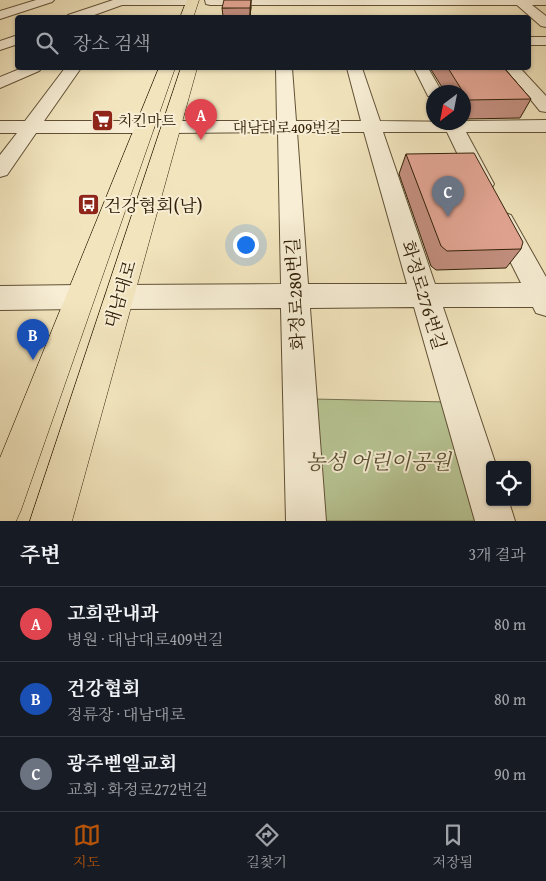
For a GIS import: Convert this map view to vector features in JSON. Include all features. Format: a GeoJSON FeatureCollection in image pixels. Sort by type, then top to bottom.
{"type":"FeatureCollection","features":[{"type":"Feature","properties":{"kind":"main road"},"geometry":{"type":"LineString","coordinates":[[187,15],[193,1]]}},
{"type":"Feature","properties":{"kind":"main road","name":"대남대로"},"geometry":{"type":"LineString","coordinates":[[0,510],[166,70]]}},
{"type":"Feature","properties":{"kind":"main road","name":"대남대로"},"geometry":{"type":"LineString","coordinates":[[51,521],[189,70]]}},
{"type":"Feature","properties":{"kind":"street"},"geometry":{"type":"LineString","coordinates":[[1,13],[48,0]]}},
{"type":"Feature","properties":{"kind":"street"},"geometry":{"type":"LineString","coordinates":[[209,4],[334,0],[546,1]]}},
{"type":"Feature","properties":{"kind":"street"},"geometry":{"type":"LineString","coordinates":[[334,0],[338,15]]}},
{"type":"Feature","properties":{"kind":"street"},"geometry":{"type":"LineString","coordinates":[[384,0],[392,15]]}},
{"type":"Feature","properties":{"kind":"street"},"geometry":{"type":"LineString","coordinates":[[455,0],[465,12]]}},
{"type":"Feature","properties":{"kind":"street"},"geometry":{"type":"LineString","coordinates":[[520,0],[544,21]]}},
{"type":"Feature","properties":{"kind":"street"},"geometry":{"type":"LineString","coordinates":[[111,15],[121,1]]}},
{"type":"Feature","properties":{"kind":"street"},"geometry":{"type":"LineString","coordinates":[[81,15],[121,1],[193,1]]}},
{"type":"Feature","properties":{"kind":"street"},"geometry":{"type":"LineString","coordinates":[[281,1],[282,15]]}},
{"type":"Feature","properties":{"kind":"street"},"geometry":{"type":"LineString","coordinates":[[209,4],[258,10]]}},
{"type":"Feature","properties":{"kind":"street"},"geometry":{"type":"LineString","coordinates":[[1,13],[15,17]]}},
{"type":"Feature","properties":{"kind":"street"},"geometry":{"type":"LineString","coordinates":[[0,46],[15,40]]}},
{"type":"Feature","properties":{"kind":"street"},"geometry":{"type":"LineString","coordinates":[[531,41],[546,41]]}},
{"type":"Feature","properties":{"kind":"street"},"geometry":{"type":"LineString","coordinates":[[0,83],[29,70]]}},
{"type":"Feature","properties":{"kind":"street"},"geometry":{"type":"LineString","coordinates":[[0,170],[72,70]]}},
{"type":"Feature","properties":{"kind":"street","name":"화정로280번길"},"geometry":{"type":"LineString","coordinates":[[284,70],[306,521]]}},
{"type":"Feature","properties":{"kind":"street","name":"화정로276번길"},"geometry":{"type":"LineString","coordinates":[[355,70],[495,521]]}},
{"type":"Feature","properties":{"kind":"street"},"geometry":{"type":"LineString","coordinates":[[422,70],[430,85]]}},
{"type":"Feature","properties":{"kind":"street"},"geometry":{"type":"LineString","coordinates":[[514,70],[546,107]]}},
{"type":"Feature","properties":{"kind":"street","name":"대남대로409번길"},"geometry":{"type":"LineString","coordinates":[[471,124],[546,126]]}},
{"type":"Feature","properties":{"kind":"street","name":"대남대로409번길"},"geometry":{"type":"LineString","coordinates":[[171,127],[426,125]]}},
{"type":"Feature","properties":{"kind":"street"},"geometry":{"type":"LineString","coordinates":[[0,128],[145,127]]}},
{"type":"Feature","properties":{"kind":"street"},"geometry":{"type":"LineString","coordinates":[[119,297],[424,296],[544,298],[455,130]]}},
{"type":"Feature","properties":{"kind":"street"},"geometry":{"type":"LineString","coordinates":[[0,298],[80,298]]}},
{"type":"Feature","properties":{"kind":"green space","name":"농성 어린이공원"},"geometry":{"type":"Polygon","coordinates":[[[314,399],[447,402],[479,521],[320,521],[314,399]]]}},
{"type":"Feature","properties":{"kind":"building"},"geometry":{"type":"Polygon","coordinates":[[[224,0],[251,0],[250,8],[222,8],[224,0]]]}},
{"type":"Feature","properties":{"kind":"building"},"geometry":{"type":"Polygon","coordinates":[[[449,70],[506,70],[531,99],[471,100],[471,85],[459,85],[449,70]]]}},
{"type":"Feature","properties":{"kind":"building"},"geometry":{"type":"Polygon","coordinates":[[[474,153],[523,242],[521,249],[447,251],[441,246],[406,154],[474,153]]]}},
{"type":"Feature","properties":{"kind":"place","name":"치킨마트"},"geometry":{"type":"Point","coordinates":[102,120]}},
{"type":"Feature","properties":{"kind":"place","name":"고희관내과"},"geometry":{"type":"Point","coordinates":[201,140]}},
{"type":"Feature","properties":{"kind":"place","name":"건강협회(남)"},"geometry":{"type":"Point","coordinates":[88,205]}},
{"type":"Feature","properties":{"kind":"place","name":"광주벧엘교회"},"geometry":{"type":"Point","coordinates":[448,217]}},
{"type":"Feature","properties":{"kind":"place","name":"건강협회"},"geometry":{"type":"Point","coordinates":[33,360]}}]}
